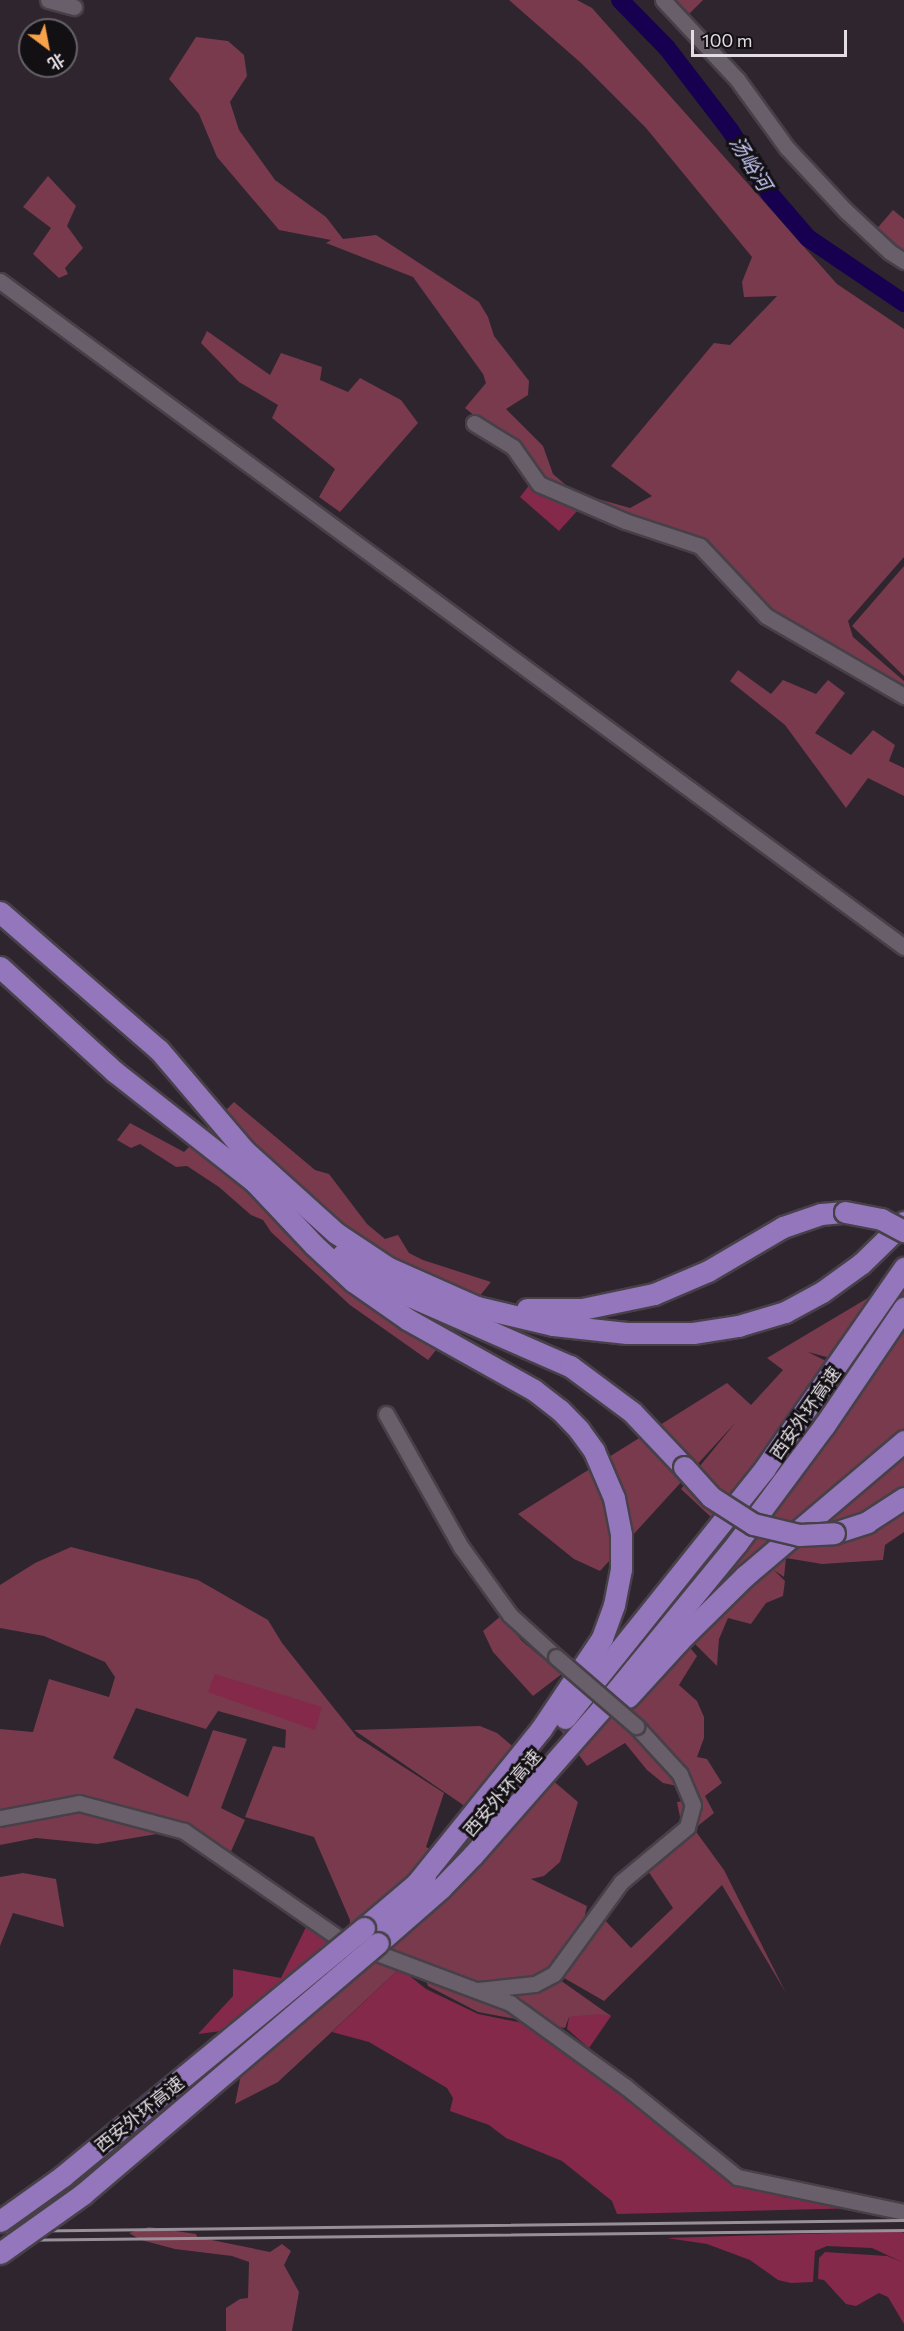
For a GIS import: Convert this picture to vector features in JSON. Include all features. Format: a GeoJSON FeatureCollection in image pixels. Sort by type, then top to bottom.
{"type":"FeatureCollection","features":[{"type":"Feature","properties":{"kind":"highway"},"geometry":{"type":"LineString","coordinates":[[0,912],[76,975],[159,1050],[244,1150],[336,1233],[372,1258],[445,1294],[497,1313],[577,1328],[650,1334],[717,1330],[785,1312],[822,1292],[862,1263],[904,1222]]}},
{"type":"Feature","properties":{"kind":"highway"},"geometry":{"type":"LineString","coordinates":[[0,967],[115,1072],[250,1177],[331,1247],[376,1279],[439,1311],[550,1356],[586,1376],[632,1412],[711,1497],[753,1524],[799,1535],[834,1533],[867,1522],[904,1498]]}},
{"type":"Feature","properties":{"kind":"highway"},"geometry":{"type":"LineString","coordinates":[[250,1177],[314,1245],[354,1282],[406,1319],[534,1390],[560,1410],[579,1430],[594,1451],[614,1498],[621,1534],[621,1569],[614,1605],[602,1638],[541,1729],[416,1884]]}},
{"type":"Feature","properties":{"kind":"highway"},"geometry":{"type":"LineString","coordinates":[[445,1294],[511,1308],[582,1309],[614,1304],[678,1285],[795,1222],[821,1214],[845,1212],[881,1219],[904,1231]]}},
{"type":"Feature","properties":{"kind":"highway","name":"西安外环高速"},"geometry":{"type":"LineString","coordinates":[[0,2253],[83,2194],[371,1936],[416,1884],[478,1822],[679,1578],[765,1468],[904,1268]]}},
{"type":"Feature","properties":{"kind":"highway","name":"西安外环高速"},"geometry":{"type":"LineString","coordinates":[[0,2221],[63,2176],[371,1936],[441,1888],[555,1764],[737,1543],[824,1425],[904,1308]]}},
{"type":"Feature","properties":{"kind":"highway"},"geometry":{"type":"LineString","coordinates":[[441,1888],[538,1800],[664,1657],[724,1595],[904,1441]]}},
{"type":"Feature","properties":{"kind":"street"},"geometry":{"type":"LineString","coordinates":[[48,0],[74,7]]}},
{"type":"Feature","properties":{"kind":"street"},"geometry":{"type":"LineString","coordinates":[[663,0],[737,79],[787,148],[846,211],[890,252],[904,261]]}},
{"type":"Feature","properties":{"kind":"street"},"geometry":{"type":"LineString","coordinates":[[0,281],[904,947]]}},
{"type":"Feature","properties":{"kind":"street"},"geometry":{"type":"LineString","coordinates":[[474,423],[513,447],[539,484],[625,521],[700,546],[766,616],[904,696]]}},
{"type":"Feature","properties":{"kind":"street"},"geometry":{"type":"LineString","coordinates":[[386,1414],[461,1547],[510,1615],[636,1726],[680,1774],[693,1805],[687,1827],[621,1882],[554,1974],[536,1983],[475,1990]]}},
{"type":"Feature","properties":{"kind":"street"},"geometry":{"type":"LineString","coordinates":[[0,1818],[79,1803],[184,1831],[340,1939],[510,2003],[626,2087],[737,2177],[904,2212]]}},
{"type":"Feature","properties":{"kind":"shaded area"},"geometry":{"type":"Polygon","coordinates":[[[509,0],[577,0],[592,8],[837,284],[904,329],[904,557],[848,621],[853,637],[904,681],[904,688],[779,615],[702,540],[563,504],[543,490],[521,453],[465,408],[486,383],[483,374],[413,277],[326,243],[331,240],[279,230],[217,157],[199,114],[169,79],[196,37],[228,41],[244,55],[247,76],[230,102],[239,130],[275,180],[326,217],[343,239],[376,235],[479,302],[488,317],[494,336],[529,381],[528,395],[506,409],[543,446],[553,474],[574,492],[630,508],[652,496],[611,466],[714,343],[730,345],[777,296],[744,297],[742,282],[752,257],[646,128],[581,63],[509,0]]]}},
{"type":"Feature","properties":{"kind":"shaded area"},"geometry":{"type":"Polygon","coordinates":[[[664,0],[703,0],[684,19],[664,0]]]}},
{"type":"Feature","properties":{"kind":"shaded area"},"geometry":{"type":"Polygon","coordinates":[[[48,176],[76,206],[67,226],[83,248],[65,268],[68,274],[59,278],[33,254],[51,228],[23,207],[48,176]]]}},
{"type":"Feature","properties":{"kind":"shaded area"},"geometry":{"type":"Polygon","coordinates":[[[893,210],[904,219],[904,267],[868,239],[893,210]]]}},
{"type":"Feature","properties":{"kind":"shaded area"},"geometry":{"type":"Polygon","coordinates":[[[207,331],[270,375],[281,353],[322,367],[320,380],[348,392],[360,378],[401,400],[418,423],[340,512],[319,497],[335,469],[272,418],[278,405],[239,382],[201,343],[207,331]]]}},
{"type":"Feature","properties":{"kind":"shaded area"},"geometry":{"type":"Polygon","coordinates":[[[534,479],[543,490],[563,504],[578,510],[559,531],[520,497],[534,479]]]}},
{"type":"Feature","properties":{"kind":"shaded area"},"geometry":{"type":"Polygon","coordinates":[[[904,566],[904,676],[852,626],[904,566]]]}},
{"type":"Feature","properties":{"kind":"shaded area"},"geometry":{"type":"Polygon","coordinates":[[[738,670],[771,694],[783,680],[816,694],[828,680],[845,693],[815,733],[851,755],[873,730],[895,745],[889,761],[904,768],[904,796],[868,778],[846,808],[785,725],[730,681],[738,670]]]}},
{"type":"Feature","properties":{"kind":"shaded area"},"geometry":{"type":"Polygon","coordinates":[[[234,1102],[315,1170],[329,1174],[367,1224],[385,1239],[398,1235],[409,1253],[423,1260],[491,1282],[428,1360],[350,1305],[271,1232],[263,1220],[251,1215],[219,1187],[187,1166],[176,1167],[140,1144],[131,1148],[117,1140],[130,1123],[184,1152],[234,1102]]]}},
{"type":"Feature","properties":{"kind":"shaded area"},"geometry":{"type":"Polygon","coordinates":[[[904,1277],[904,1532],[885,1545],[883,1560],[822,1564],[786,1558],[784,1577],[774,1570],[785,1581],[783,1596],[766,1603],[751,1624],[728,1618],[719,1639],[717,1666],[657,1606],[727,1532],[681,1489],[736,1422],[600,1571],[574,1559],[518,1514],[727,1383],[751,1405],[783,1370],[767,1358],[888,1286],[830,1358],[808,1352],[832,1364],[904,1277]]]}},
{"type":"Feature","properties":{"kind":"shaded area"},"geometry":{"type":"Polygon","coordinates":[[[71,1547],[198,1580],[268,1620],[282,1643],[357,1737],[444,1793],[426,1847],[455,1862],[469,1809],[354,1730],[480,1726],[497,1733],[578,1802],[560,1862],[544,1876],[531,1879],[587,1906],[584,1919],[569,1940],[564,1956],[544,1980],[485,1992],[397,1967],[396,1972],[278,2082],[235,2104],[248,2040],[237,2029],[292,2000],[348,1943],[350,1920],[314,1837],[245,1817],[273,1746],[285,1748],[286,1730],[218,1711],[206,1729],[136,1708],[113,1758],[188,1797],[213,1730],[247,1739],[221,1808],[245,1820],[224,1867],[166,1823],[150,1817],[157,1834],[97,1844],[36,1838],[0,1845],[0,1729],[33,1732],[49,1679],[109,1697],[115,1677],[105,1662],[44,1636],[0,1628],[0,1585],[35,1563],[71,1547]]]}},
{"type":"Feature","properties":{"kind":"shaded area"},"geometry":{"type":"Polygon","coordinates":[[[502,1615],[521,1640],[541,1657],[551,1651],[567,1670],[533,1696],[493,1652],[483,1631],[502,1615]]]}},
{"type":"Feature","properties":{"kind":"shaded area"},"geometry":{"type":"Polygon","coordinates":[[[686,1643],[697,1656],[679,1685],[697,1701],[704,1717],[704,1738],[697,1757],[707,1759],[722,1783],[705,1796],[714,1813],[694,1829],[724,1870],[786,1993],[722,1885],[604,2001],[564,1978],[603,1918],[631,1948],[673,1908],[646,1868],[693,1832],[683,1832],[677,1802],[685,1801],[677,1786],[663,1783],[647,1770],[625,1743],[587,1766],[547,1712],[583,1686],[601,1709],[686,1643]]]}},
{"type":"Feature","properties":{"kind":"shaded area"},"geometry":{"type":"Polygon","coordinates":[[[215,1674],[322,1707],[315,1730],[208,1692],[215,1674]]]}},
{"type":"Feature","properties":{"kind":"shaded area"},"geometry":{"type":"Polygon","coordinates":[[[23,1873],[56,1879],[64,1927],[13,1913],[0,1946],[0,1877],[23,1873]]]}},
{"type":"Feature","properties":{"kind":"shaded area"},"geometry":{"type":"Polygon","coordinates":[[[309,1921],[336,1941],[282,2013],[237,2029],[198,2034],[233,1996],[233,1969],[281,1978],[309,1921]]]}},
{"type":"Feature","properties":{"kind":"shaded area"},"geometry":{"type":"Polygon","coordinates":[[[397,1966],[426,1989],[478,2014],[557,2030],[640,2105],[782,2197],[863,2208],[617,2214],[612,2201],[562,2161],[506,2138],[489,2125],[450,2111],[453,2098],[447,2088],[369,2042],[332,2032],[396,1972],[397,1966]]]}},
{"type":"Feature","properties":{"kind":"shaded area"},"geometry":{"type":"Polygon","coordinates":[[[560,1980],[611,2016],[569,2017],[565,2028],[478,2012],[428,1986],[426,1981],[485,1998],[560,1980]]]}},
{"type":"Feature","properties":{"kind":"shaded area"},"geometry":{"type":"Polygon","coordinates":[[[598,2014],[611,2016],[589,2048],[567,2029],[569,2017],[598,2014]]]}},
{"type":"Feature","properties":{"kind":"shaded area"},"geometry":{"type":"Polygon","coordinates":[[[149,2227],[196,2234],[197,2237],[270,2252],[282,2244],[291,2251],[284,2265],[299,2292],[292,2331],[226,2331],[226,2308],[240,2299],[248,2298],[249,2262],[232,2256],[175,2249],[141,2240],[129,2233],[149,2227]]]}},
{"type":"Feature","properties":{"kind":"shaded area"},"geometry":{"type":"Polygon","coordinates":[[[900,2231],[904,2233],[904,2324],[888,2297],[879,2293],[856,2306],[846,2304],[824,2280],[818,2279],[819,2258],[825,2252],[887,2256],[902,2262],[872,2248],[827,2246],[815,2251],[813,2282],[791,2283],[778,2280],[750,2260],[707,2244],[667,2238],[900,2231]]]}},
{"type":"Feature","properties":{"kind":"waterway","name":"汤峪河"},"geometry":{"type":"LineString","coordinates":[[620,0],[667,48],[730,130],[770,194],[808,238],[904,303]]}},
{"type":"Feature","properties":{"kind":"railway"},"geometry":{"type":"LineString","coordinates":[[0,2231],[904,2220]]}},
{"type":"Feature","properties":{"kind":"railway"},"geometry":{"type":"LineString","coordinates":[[0,2240],[904,2230]]}}]}
